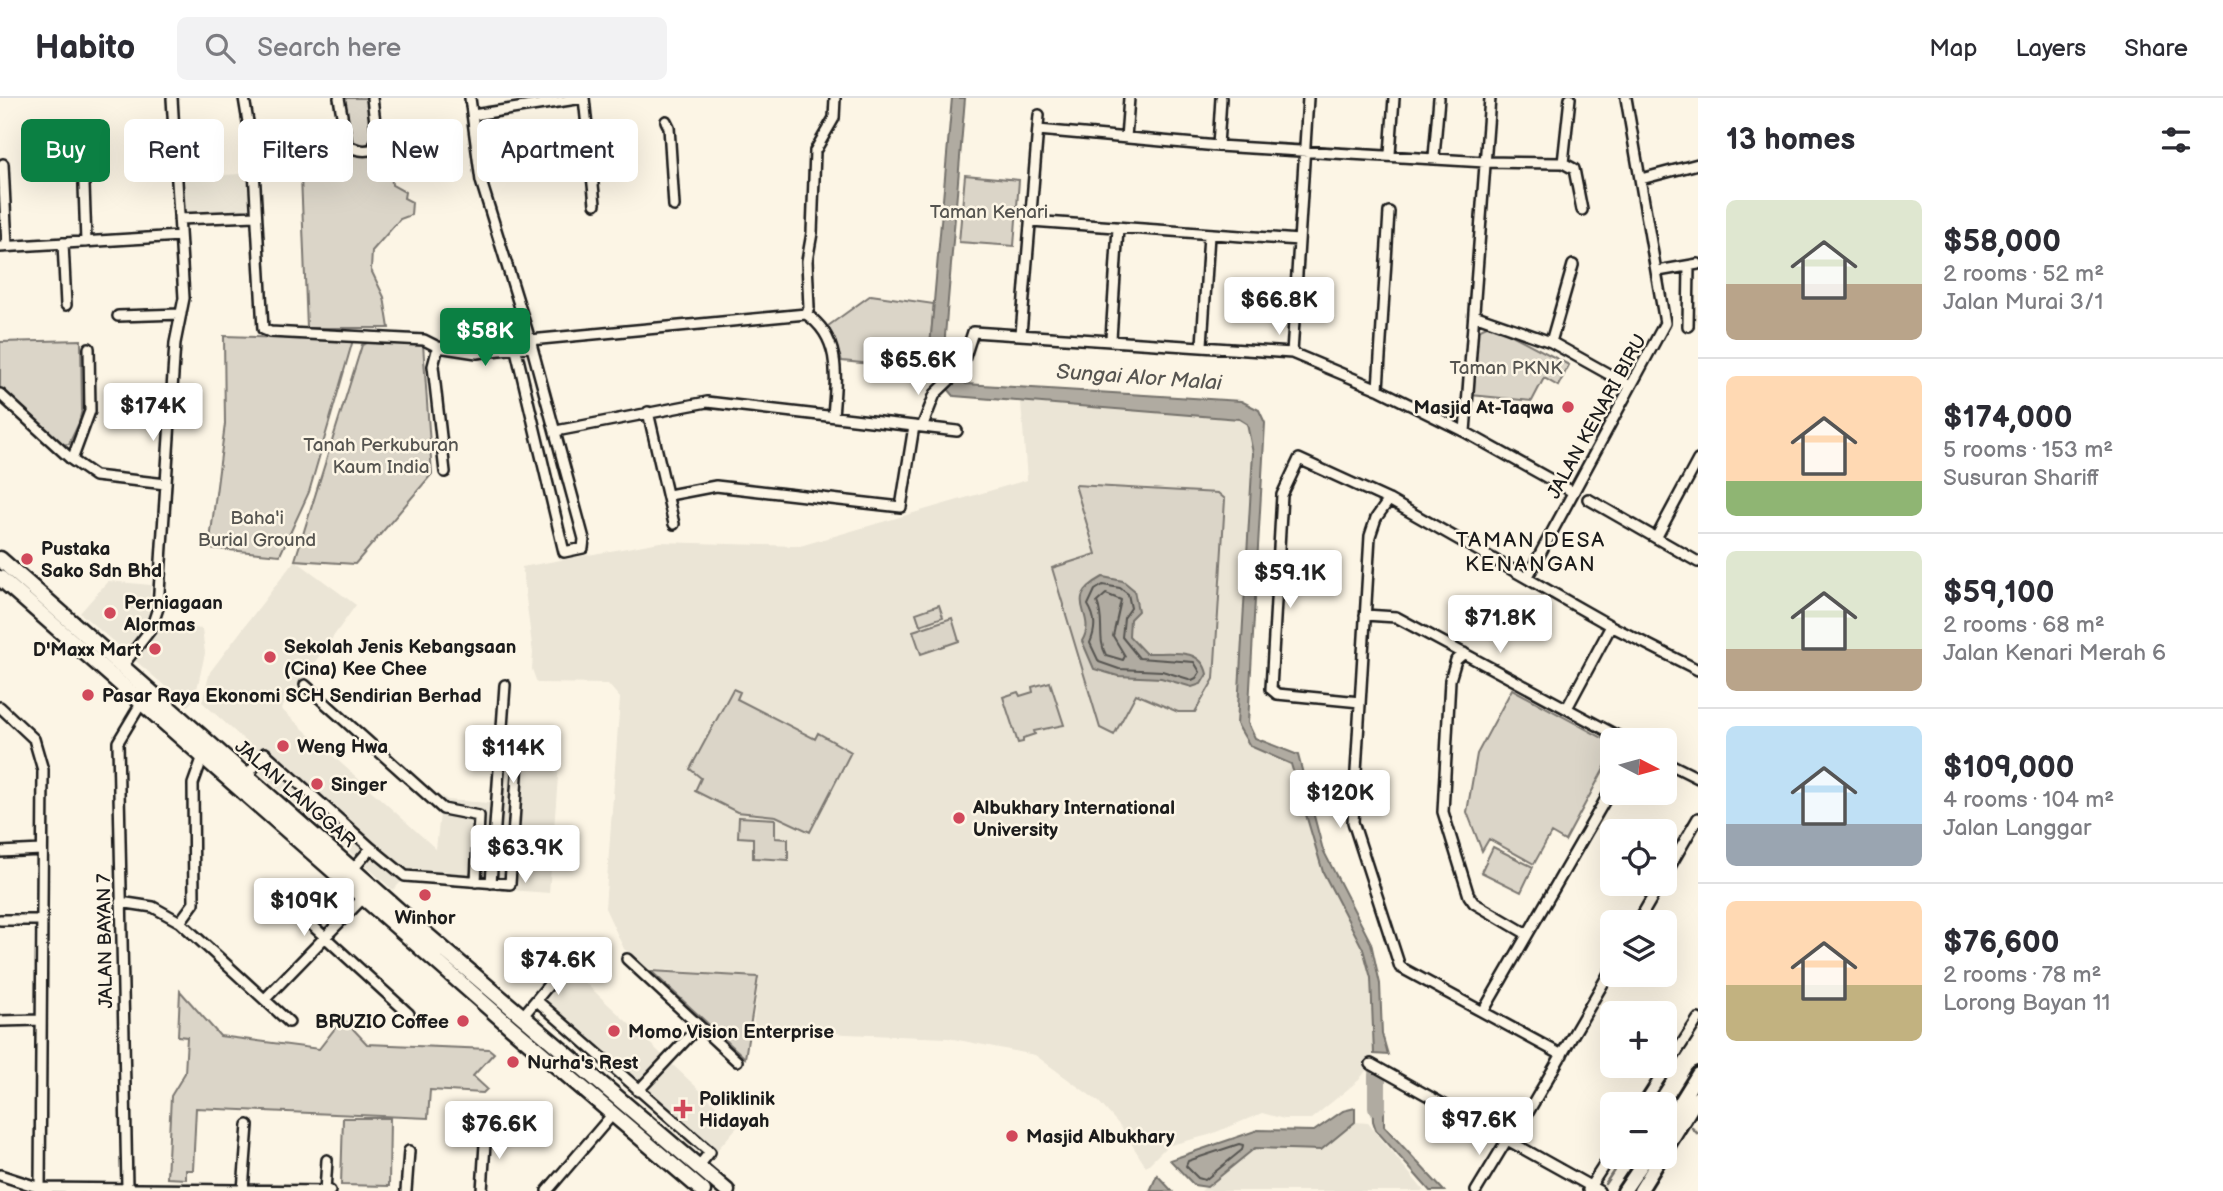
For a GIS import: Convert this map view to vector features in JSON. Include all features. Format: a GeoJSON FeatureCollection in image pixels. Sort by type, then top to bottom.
{"type":"FeatureCollection","features":[{"type":"Feature","properties":{"kind":"main road","name":"JALAN LANGGAR"},"geometry":{"type":"LineString","coordinates":[[0,559],[142,702],[203,756],[243,781],[352,869],[727,1191]]}},
{"type":"Feature","properties":{"kind":"main road","name":"JALAN LANGGAR"},"geometry":{"type":"LineString","coordinates":[[0,578],[123,665],[364,897],[612,1115],[703,1191]]}},
{"type":"Feature","properties":{"kind":"main road"},"geometry":{"type":"LineString","coordinates":[[1677,1108],[1698,1074]]}},
{"type":"Feature","properties":{"kind":"main road"},"geometry":{"type":"LineString","coordinates":[[1677,1131],[1698,1097]]}},
{"type":"Feature","properties":{"kind":"main road"},"geometry":{"type":"LineString","coordinates":[[1624,1191],[1639,1169]]}},
{"type":"Feature","properties":{"kind":"main road"},"geometry":{"type":"LineString","coordinates":[[1640,1191],[1654,1169]]}},
{"type":"Feature","properties":{"kind":"street"},"geometry":{"type":"LineString","coordinates":[[123,665],[155,619],[175,343],[184,298],[172,98]]}},
{"type":"Feature","properties":{"kind":"street"},"geometry":{"type":"LineString","coordinates":[[244,98],[253,147],[262,325],[266,331],[428,340],[438,346],[477,353],[516,350],[531,343],[806,314],[821,326],[835,355],[833,416]]}},
{"type":"Feature","properties":{"kind":"street"},"geometry":{"type":"LineString","coordinates":[[340,98],[347,144],[352,148],[368,150],[373,149],[377,141],[372,98]]}},
{"type":"Feature","properties":{"kind":"street"},"geometry":{"type":"LineString","coordinates":[[470,98],[481,181],[556,431],[584,539],[583,548],[564,552],[516,350]]}},
{"type":"Feature","properties":{"kind":"street"},"geometry":{"type":"LineString","coordinates":[[473,115],[584,98],[595,204]]}},
{"type":"Feature","properties":{"kind":"street"},"geometry":{"type":"LineString","coordinates":[[806,314],[809,308],[807,261],[812,233],[815,151],[834,118],[835,98]]}},
{"type":"Feature","properties":{"kind":"street"},"geometry":{"type":"LineString","coordinates":[[1126,138],[1129,98]]}},
{"type":"Feature","properties":{"kind":"street"},"geometry":{"type":"LineString","coordinates":[[1218,146],[1221,98]]}},
{"type":"Feature","properties":{"kind":"street"},"geometry":{"type":"LineString","coordinates":[[1292,353],[1308,98]]}},
{"type":"Feature","properties":{"kind":"street"},"geometry":{"type":"LineString","coordinates":[[1390,154],[1394,98]]}},
{"type":"Feature","properties":{"kind":"street"},"geometry":{"type":"LineString","coordinates":[[1434,157],[1439,98]]}},
{"type":"Feature","properties":{"kind":"street"},"geometry":{"type":"LineString","coordinates":[[1465,432],[1490,98]]}},
{"type":"Feature","properties":{"kind":"street"},"geometry":{"type":"LineString","coordinates":[[1563,163],[1570,98]]}},
{"type":"Feature","properties":{"kind":"street","name":"JALAN KENARI BIRU"},"geometry":{"type":"LineString","coordinates":[[1527,578],[1665,323],[1626,98]]}},
{"type":"Feature","properties":{"kind":"street"},"geometry":{"type":"LineString","coordinates":[[1021,334],[1040,115]]}},
{"type":"Feature","properties":{"kind":"street"},"geometry":{"type":"LineString","coordinates":[[666,121],[669,127],[674,206]]}},
{"type":"Feature","properties":{"kind":"street"},"geometry":{"type":"LineString","coordinates":[[1038,130],[1218,146],[1390,154],[1485,162],[1563,163],[1574,169],[1582,210]]}},
{"type":"Feature","properties":{"kind":"street"},"geometry":{"type":"LineString","coordinates":[[3,164],[4,247],[180,236]]}},
{"type":"Feature","properties":{"kind":"street"},"geometry":{"type":"LineString","coordinates":[[1640,179],[1698,164]]}},
{"type":"Feature","properties":{"kind":"street"},"geometry":{"type":"LineString","coordinates":[[84,182],[86,242]]}},
{"type":"Feature","properties":{"kind":"street"},"geometry":{"type":"LineString","coordinates":[[1378,389],[1389,212]]}},
{"type":"Feature","properties":{"kind":"street"},"geometry":{"type":"LineString","coordinates":[[179,219],[256,216]]}},
{"type":"Feature","properties":{"kind":"street"},"geometry":{"type":"LineString","coordinates":[[1031,221],[1299,240]]}},
{"type":"Feature","properties":{"kind":"street"},"geometry":{"type":"LineString","coordinates":[[1111,340],[1118,228]]}},
{"type":"Feature","properties":{"kind":"street"},"geometry":{"type":"LineString","coordinates":[[1202,345],[1209,235]]}},
{"type":"Feature","properties":{"kind":"street"},"geometry":{"type":"LineString","coordinates":[[63,243],[66,305]]}},
{"type":"Feature","properties":{"kind":"street"},"geometry":{"type":"LineString","coordinates":[[1551,342],[1573,265]]}},
{"type":"Feature","properties":{"kind":"street"},"geometry":{"type":"LineString","coordinates":[[1658,271],[1693,265],[1688,326]]}},
{"type":"Feature","properties":{"kind":"street"},"geometry":{"type":"LineString","coordinates":[[118,316],[181,314]]}},
{"type":"Feature","properties":{"kind":"street"},"geometry":{"type":"LineString","coordinates":[[1474,314],[1551,342],[1630,386]]}},
{"type":"Feature","properties":{"kind":"street"},"geometry":{"type":"LineString","coordinates":[[669,495],[716,486],[901,507],[918,426],[935,394],[958,373],[968,341],[975,331],[1292,353],[1378,389],[1465,432],[1573,492]]}},
{"type":"Feature","properties":{"kind":"street"},"geometry":{"type":"LineString","coordinates":[[438,346],[433,366],[445,472]]}},
{"type":"Feature","properties":{"kind":"street"},"geometry":{"type":"LineString","coordinates":[[72,460],[90,411],[89,348]]}},
{"type":"Feature","properties":{"kind":"street"},"geometry":{"type":"LineString","coordinates":[[0,394],[72,460],[95,476],[166,484]]}},
{"type":"Feature","properties":{"kind":"street"},"geometry":{"type":"LineString","coordinates":[[556,431],[707,402],[957,431]]}},
{"type":"Feature","properties":{"kind":"street"},"geometry":{"type":"LineString","coordinates":[[648,412],[674,524]]}},
{"type":"Feature","properties":{"kind":"street"},"geometry":{"type":"LineString","coordinates":[[1360,702],[1277,694],[1271,689],[1282,495],[1298,459],[1389,500],[1611,626],[1698,670]]}},
{"type":"Feature","properties":{"kind":"street"},"geometry":{"type":"LineString","coordinates":[[1656,538],[1698,460]]}},
{"type":"Feature","properties":{"kind":"street"},"geometry":{"type":"LineString","coordinates":[[1588,499],[1698,562]]}},
{"type":"Feature","properties":{"kind":"street"},"geometry":{"type":"LineString","coordinates":[[1389,500],[1371,530],[1353,822],[1400,968],[1484,1010],[1562,1055]]}},
{"type":"Feature","properties":{"kind":"street"},"geometry":{"type":"LineString","coordinates":[[1365,615],[1396,617],[1603,728]]}},
{"type":"Feature","properties":{"kind":"street"},"geometry":{"type":"LineString","coordinates":[[1567,708],[1611,626]]}},
{"type":"Feature","properties":{"kind":"street"},"geometry":{"type":"LineString","coordinates":[[1464,653],[1456,660],[1450,680],[1443,812],[1469,896],[1474,903],[1527,934]]}},
{"type":"Feature","properties":{"kind":"street"},"geometry":{"type":"LineString","coordinates":[[305,685],[443,809],[479,816],[476,881]]}},
{"type":"Feature","properties":{"kind":"street"},"geometry":{"type":"LineString","coordinates":[[491,883],[505,685]]}},
{"type":"Feature","properties":{"kind":"street","name":"JALAN BAYAN 7"},"geometry":{"type":"LineString","coordinates":[[127,1187],[118,742],[142,702]]}},
{"type":"Feature","properties":{"kind":"street"},"geometry":{"type":"LineString","coordinates":[[0,707],[24,727],[38,747],[43,770],[40,1188]]}},
{"type":"Feature","properties":{"kind":"street"},"geometry":{"type":"LineString","coordinates":[[243,781],[265,753],[405,876],[510,884],[520,745],[500,744]]}},
{"type":"Feature","properties":{"kind":"street"},"geometry":{"type":"LineString","coordinates":[[180,922],[194,903],[193,785],[203,756]]}},
{"type":"Feature","properties":{"kind":"street"},"geometry":{"type":"LineString","coordinates":[[1677,768],[1698,778]]}},
{"type":"Feature","properties":{"kind":"street"},"geometry":{"type":"LineString","coordinates":[[1484,1010],[1602,805]]}},
{"type":"Feature","properties":{"kind":"street"},"geometry":{"type":"LineString","coordinates":[[1677,854],[1698,818]]}},
{"type":"Feature","properties":{"kind":"street"},"geometry":{"type":"LineString","coordinates":[[352,869],[371,848]]}},
{"type":"Feature","properties":{"kind":"street"},"geometry":{"type":"LineString","coordinates":[[0,852],[41,850]]}},
{"type":"Feature","properties":{"kind":"street"},"geometry":{"type":"LineString","coordinates":[[279,895],[409,1014]]}},
{"type":"Feature","properties":{"kind":"street"},"geometry":{"type":"LineString","coordinates":[[265,999],[364,897]]}},
{"type":"Feature","properties":{"kind":"street"},"geometry":{"type":"LineString","coordinates":[[120,902],[153,907],[180,922],[289,1022]]}},
{"type":"Feature","properties":{"kind":"street"},"geometry":{"type":"LineString","coordinates":[[0,920],[41,920]]}},
{"type":"Feature","properties":{"kind":"street"},"geometry":{"type":"LineString","coordinates":[[522,1017],[571,958]]}},
{"type":"Feature","properties":{"kind":"street"},"geometry":{"type":"LineString","coordinates":[[628,959],[737,1061]]}},
{"type":"Feature","properties":{"kind":"street"},"geometry":{"type":"LineString","coordinates":[[1476,1191],[1562,1055],[1601,987]]}},
{"type":"Feature","properties":{"kind":"street"},"geometry":{"type":"LineString","coordinates":[[536,1000],[710,1152],[698,1167]]}},
{"type":"Feature","properties":{"kind":"street"},"geometry":{"type":"LineString","coordinates":[[1651,1092],[1698,1019]]}},
{"type":"Feature","properties":{"kind":"street"},"geometry":{"type":"LineString","coordinates":[[0,1021],[41,1020]]}},
{"type":"Feature","properties":{"kind":"street"},"geometry":{"type":"LineString","coordinates":[[638,1091],[699,1026]]}},
{"type":"Feature","properties":{"kind":"street"},"geometry":{"type":"LineString","coordinates":[[1371,1064],[1510,1139],[1592,1189],[1603,1169]]}},
{"type":"Feature","properties":{"kind":"street"},"geometry":{"type":"LineString","coordinates":[[547,1191],[612,1115]]}},
{"type":"Feature","properties":{"kind":"street"},"geometry":{"type":"LineString","coordinates":[[243,1190],[248,1125]]}},
{"type":"Feature","properties":{"kind":"street"},"geometry":{"type":"LineString","coordinates":[[482,1191],[486,1128]]}},
{"type":"Feature","properties":{"kind":"street"},"geometry":{"type":"LineString","coordinates":[[406,1191],[409,1151]]}},
{"type":"Feature","properties":{"kind":"street"},"geometry":{"type":"LineString","coordinates":[[0,1175],[40,1188],[328,1191],[327,1160]]}},
{"type":"Feature","properties":{"kind":"shaded area"},"geometry":{"type":"Polygon","coordinates":[[[238,174],[238,182],[259,182],[261,220],[174,225],[172,182],[224,182],[224,175],[238,174]]]}},
{"type":"Feature","properties":{"kind":"shaded area","name":"Albukhary International University"},"geometry":{"type":"Polygon","coordinates":[[[1021,402],[1239,419],[1247,424],[1253,453],[1237,724],[1250,746],[1291,764],[1323,872],[1363,949],[1371,978],[1370,998],[1376,1038],[1371,1064],[1359,1080],[1311,1119],[1284,1119],[1262,1113],[1209,1135],[1167,1146],[1146,1167],[1121,1127],[1099,1102],[1035,1055],[948,1038],[845,1034],[753,1025],[759,976],[649,969],[624,949],[605,908],[620,698],[608,684],[537,683],[532,669],[533,653],[522,567],[660,542],[800,546],[1027,480],[1021,402]]]}},
{"type":"Feature","properties":{"kind":"shaded area"},"geometry":{"type":"Polygon","coordinates":[[[295,560],[356,605],[281,709],[436,849],[442,796],[447,800],[489,803],[494,734],[561,739],[549,893],[401,882],[393,890],[244,759],[252,747],[202,702],[210,672],[295,560]]]}},
{"type":"Feature","properties":{"kind":"shaded area"},"geometry":{"type":"Polygon","coordinates":[[[108,581],[151,585],[147,623],[202,629],[205,653],[195,698],[188,706],[80,613],[108,581]]]}},
{"type":"Feature","properties":{"kind":"shaded area"},"geometry":{"type":"Polygon","coordinates":[[[563,962],[738,1126],[711,1157],[531,998],[563,962]]]}},
{"type":"Feature","properties":{"kind":"shaded area"},"geometry":{"type":"Polygon","coordinates":[[[1355,1122],[1368,1123],[1424,1191],[1201,1191],[1255,1148],[1320,1150],[1355,1122]]]}},
{"type":"Feature","properties":{"kind":"green space"},"geometry":{"type":"Polygon","coordinates":[[[343,98],[369,98],[371,119],[367,119],[367,146],[353,143],[353,119],[347,119],[343,98]]]}},
{"type":"Feature","properties":{"kind":"green space"},"geometry":{"type":"Polygon","coordinates":[[[353,155],[367,155],[367,182],[392,182],[392,185],[405,192],[404,198],[412,202],[411,215],[400,219],[372,251],[371,270],[384,297],[389,328],[307,328],[301,182],[353,182],[353,155]]]}},
{"type":"Feature","properties":{"kind":"green space","name":"Taman Kenari"},"geometry":{"type":"Polygon","coordinates":[[[965,175],[1019,180],[1014,246],[959,242],[965,175]]]}},
{"type":"Feature","properties":{"kind":"green space"},"geometry":{"type":"Polygon","coordinates":[[[871,295],[934,304],[929,358],[932,370],[842,361],[828,326],[871,295]]]}},
{"type":"Feature","properties":{"kind":"green space","name":"Taman PKNK"},"geometry":{"type":"Polygon","coordinates":[[[1491,324],[1569,365],[1558,386],[1544,378],[1532,401],[1471,395],[1476,331],[1491,324]]]}},
{"type":"Feature","properties":{"kind":"green space","name":"Baha'i Burial Ground"},"geometry":{"type":"Polygon","coordinates":[[[224,336],[353,340],[309,492],[280,555],[209,548],[225,424],[224,336]]]}},
{"type":"Feature","properties":{"kind":"green space"},"geometry":{"type":"Polygon","coordinates":[[[81,340],[82,409],[69,444],[60,445],[0,390],[0,342],[81,340]]]}},
{"type":"Feature","properties":{"kind":"green space","name":"Tanah Perkuburan Kaum India"},"geometry":{"type":"Polygon","coordinates":[[[375,340],[423,344],[432,474],[355,564],[295,560],[362,345],[375,340]]]}},
{"type":"Feature","properties":{"kind":"green space"},"geometry":{"type":"Polygon","coordinates":[[[1075,485],[1218,493],[1225,499],[1214,679],[1195,712],[1178,712],[1136,694],[1114,735],[1100,728],[1052,568],[1096,554],[1075,485]]]}},
{"type":"Feature","properties":{"kind":"green space"},"geometry":{"type":"Polygon","coordinates":[[[939,605],[943,617],[920,625],[916,613],[939,605]]]}},
{"type":"Feature","properties":{"kind":"green space"},"geometry":{"type":"Polygon","coordinates":[[[952,618],[959,641],[921,654],[913,631],[952,618]]]}},
{"type":"Feature","properties":{"kind":"green space"},"geometry":{"type":"Polygon","coordinates":[[[1050,682],[1064,725],[1034,731],[1035,734],[1018,743],[1003,697],[1018,692],[1020,696],[1033,692],[1032,687],[1050,682]]]}},
{"type":"Feature","properties":{"kind":"green space"},"geometry":{"type":"Polygon","coordinates":[[[733,689],[740,692],[737,699],[815,739],[818,733],[851,752],[810,832],[776,816],[737,812],[695,791],[701,778],[690,769],[733,689]]]}},
{"type":"Feature","properties":{"kind":"green space"},"geometry":{"type":"Polygon","coordinates":[[[1512,689],[1600,737],[1600,776],[1565,841],[1551,833],[1534,864],[1489,839],[1482,851],[1467,812],[1477,754],[1512,689]]]}},
{"type":"Feature","properties":{"kind":"green space"},"geometry":{"type":"Polygon","coordinates":[[[739,817],[775,819],[775,838],[788,839],[788,860],[753,858],[753,838],[738,837],[739,817]]]}},
{"type":"Feature","properties":{"kind":"green space"},"geometry":{"type":"Polygon","coordinates":[[[1493,847],[1533,867],[1521,892],[1481,872],[1493,847]]]}},
{"type":"Feature","properties":{"kind":"green space"},"geometry":{"type":"Polygon","coordinates":[[[651,971],[758,977],[745,1058],[651,971]]]}},
{"type":"Feature","properties":{"kind":"green space"},"geometry":{"type":"Polygon","coordinates":[[[180,991],[220,1036],[319,1049],[343,1018],[367,1044],[489,1049],[494,1053],[473,1076],[487,1089],[483,1093],[430,1090],[428,1118],[196,1108],[193,1170],[186,1170],[186,1179],[167,1178],[171,1096],[185,1073],[187,1037],[178,1036],[180,991]]]}},
{"type":"Feature","properties":{"kind":"green space"},"geometry":{"type":"Polygon","coordinates":[[[343,1118],[390,1118],[389,1186],[341,1185],[343,1118]]]}},
{"type":"Feature","properties":{"kind":"water"},"geometry":{"type":"Polygon","coordinates":[[[952,98],[965,98],[945,336],[947,358],[954,375],[966,384],[1241,401],[1259,410],[1265,423],[1248,723],[1255,738],[1298,755],[1323,850],[1371,943],[1380,984],[1382,1034],[1388,1055],[1374,1054],[1371,978],[1363,949],[1323,872],[1291,764],[1250,746],[1237,724],[1253,453],[1247,424],[1239,419],[954,396],[932,370],[929,358],[952,98]]]}},
{"type":"Feature","properties":{"kind":"water"},"geometry":{"type":"Polygon","coordinates":[[[1103,577],[1123,581],[1134,590],[1138,611],[1130,619],[1129,636],[1145,653],[1183,653],[1198,659],[1207,674],[1201,684],[1192,687],[1161,678],[1118,676],[1094,669],[1082,641],[1086,623],[1082,600],[1090,585],[1103,577]]]}},
{"type":"Feature","properties":{"kind":"water"},"geometry":{"type":"Polygon","coordinates":[[[1371,1081],[1384,1085],[1384,1126],[1444,1191],[1430,1191],[1376,1130],[1371,1081]]]}},
{"type":"Feature","properties":{"kind":"water"},"geometry":{"type":"Polygon","coordinates":[[[1355,1108],[1355,1122],[1321,1150],[1255,1148],[1207,1187],[1194,1185],[1170,1160],[1258,1130],[1314,1131],[1343,1111],[1355,1108]]]}},
{"type":"Feature","properties":{"kind":"water"},"geometry":{"type":"Polygon","coordinates":[[[1157,1175],[1172,1191],[1150,1191],[1157,1175]]]}},
{"type":"Feature","properties":{"kind":"waterway","name":"Sungai Alor Malai"},"geometry":{"type":"LineString","coordinates":[[1377,1075],[1377,1107]]}},
{"type":"Feature","properties":{"kind":"waterway"},"geometry":{"type":"LineString","coordinates":[[1692,1128],[1698,1134]]}},
{"type":"Feature","properties":{"kind":"waterway"},"geometry":{"type":"LineString","coordinates":[[1605,1184],[1615,1169]]}},
{"type":"Feature","properties":{"kind":"place","name":"Masjid At-Taqwa"},"geometry":{"type":"Point","coordinates":[1568,407]}},
{"type":"Feature","properties":{"kind":"place","name":"Pustaka Sako Sdn Bhd"},"geometry":{"type":"Point","coordinates":[27,559]}},
{"type":"Feature","properties":{"kind":"place","name":"Perniagaan Alormas"},"geometry":{"type":"Point","coordinates":[110,613]}},
{"type":"Feature","properties":{"kind":"place","name":"D'Maxx Mart"},"geometry":{"type":"Point","coordinates":[155,649]}},
{"type":"Feature","properties":{"kind":"place","name":"Sekolah Jenis Kebangsaan (Cina) Kee Chee"},"geometry":{"type":"Point","coordinates":[270,657]}},
{"type":"Feature","properties":{"kind":"place","name":"Pasar Raya Ekonomi SCH Sendirian Berhad"},"geometry":{"type":"Point","coordinates":[88,695]}},
{"type":"Feature","properties":{"kind":"place","name":"Weng Hwa"},"geometry":{"type":"Point","coordinates":[283,746]}},
{"type":"Feature","properties":{"kind":"place","name":"Singer"},"geometry":{"type":"Point","coordinates":[317,784]}},
{"type":"Feature","properties":{"kind":"place","name":"Albukhary International University"},"geometry":{"type":"Point","coordinates":[959,818]}},
{"type":"Feature","properties":{"kind":"place","name":"Winhor"},"geometry":{"type":"Point","coordinates":[425,895]}},
{"type":"Feature","properties":{"kind":"place","name":"BRUZIO Coffee"},"geometry":{"type":"Point","coordinates":[463,1021]}},
{"type":"Feature","properties":{"kind":"place","name":"Momo Vision Enterprise"},"geometry":{"type":"Point","coordinates":[614,1031]}},
{"type":"Feature","properties":{"kind":"place","name":"Nurha's Rest"},"geometry":{"type":"Point","coordinates":[513,1062]}},
{"type":"Feature","properties":{"kind":"place","name":"Poliklinik Hidayah"},"geometry":{"type":"Point","coordinates":[683,1109]}},
{"type":"Feature","properties":{"kind":"place","name":"Masjid Albukhary"},"geometry":{"type":"Point","coordinates":[1012,1136]}},
{"type":"Feature","properties":{"kind":"district","name":"TAMAN DESA KENANGAN"},"geometry":{"type":"Point","coordinates":[1531,552]}}]}
